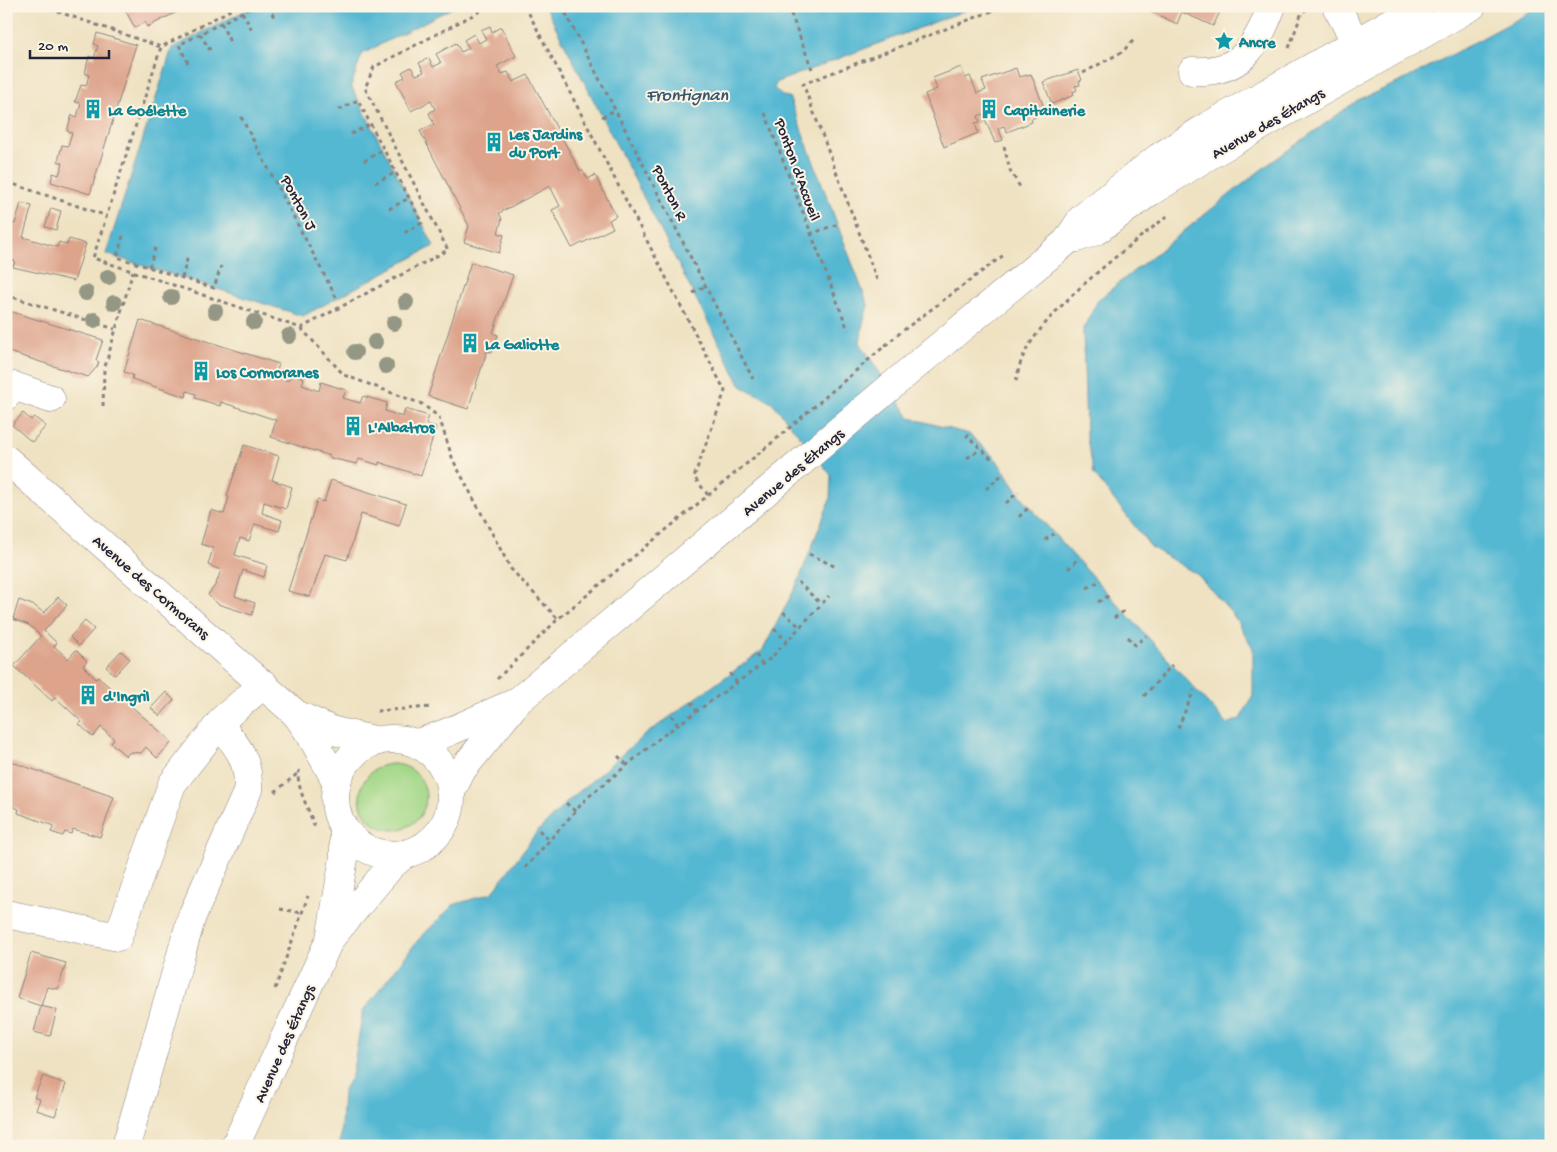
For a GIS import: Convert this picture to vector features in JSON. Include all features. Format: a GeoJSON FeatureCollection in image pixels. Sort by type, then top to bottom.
{"type":"FeatureCollection","features":[{"type":"Feature","properties":{"kind":"street"},"geometry":{"type":"LineString","coordinates":[[1192,71],[1212,72],[1233,64],[1249,50],[1265,24],[1272,6]]}},
{"type":"Feature","properties":{"kind":"street"},"geometry":{"type":"LineString","coordinates":[[1336,6],[1369,64]]}},
{"type":"Feature","properties":{"kind":"street","name":"Avenue des Étangs"},"geometry":{"type":"LineString","coordinates":[[452,792],[462,770],[518,701],[914,367],[1066,242],[1082,218],[1158,157],[1355,41],[1420,6]]}},
{"type":"Feature","properties":{"kind":"street","name":"Avenue des Étangs"},"geometry":{"type":"LineString","coordinates":[[1066,242],[1096,231],[1150,192],[1210,155],[1472,6]]}},
{"type":"Feature","properties":{"kind":"street"},"geometry":{"type":"LineString","coordinates":[[6,396],[14,386],[51,399]]}},
{"type":"Feature","properties":{"kind":"street","name":"Avenue des Cormorans"},"geometry":{"type":"LineString","coordinates":[[6,459],[296,714],[310,734],[337,783]]}},
{"type":"Feature","properties":{"kind":"street"},"geometry":{"type":"LineString","coordinates":[[6,914],[118,937],[172,784],[218,724],[264,684]]}},
{"type":"Feature","properties":{"kind":"street","name":"Avenue des Étangs"},"geometry":{"type":"LineString","coordinates":[[416,743],[458,729],[483,715],[518,701]]}},
{"type":"Feature","properties":{"kind":"street","name":"Avenue des Cormorans"},"geometry":{"type":"LineString","coordinates":[[296,714],[334,731],[378,741]]}},
{"type":"Feature","properties":{"kind":"street"},"geometry":{"type":"LineString","coordinates":[[126,1146],[192,916],[248,790],[248,774],[240,748],[218,724]]}},
{"type":"Feature","properties":{"kind":"street"},"geometry":{"type":"LineString","coordinates":[[403,739],[416,743],[430,751],[440,762],[448,776],[452,792],[449,813],[440,832],[430,843],[405,854],[391,866],[330,939],[344,858],[344,828],[336,806],[337,783],[342,769],[364,747],[378,741],[403,739]]}},
{"type":"Feature","properties":{"kind":"street"},"geometry":{"type":"LineString","coordinates":[[344,828],[356,841],[370,850],[387,855],[405,854]]}},
{"type":"Feature","properties":{"kind":"street","name":"Avenue des Étangs"},"geometry":{"type":"LineString","coordinates":[[235,1146],[330,939]]}},
{"type":"Feature","properties":{"kind":"path"},"geometry":{"type":"LineString","coordinates":[[238,6],[161,48],[93,258],[301,328],[344,375],[422,404],[439,417],[453,460],[511,569],[558,619]]}},
{"type":"Feature","properties":{"kind":"path"},"geometry":{"type":"LineString","coordinates":[[188,63],[179,45],[254,6]]}},
{"type":"Feature","properties":{"kind":"path"},"geometry":{"type":"LineString","coordinates":[[268,6],[274,19]]}},
{"type":"Feature","properties":{"kind":"path"},"geometry":{"type":"LineString","coordinates":[[301,328],[448,250],[365,88],[374,66],[490,6]]}},
{"type":"Feature","properties":{"kind":"path"},"geometry":{"type":"LineString","coordinates":[[525,6],[725,392],[694,477],[708,495]]}},
{"type":"Feature","properties":{"kind":"path","name":"Ponton R"},"geometry":{"type":"LineString","coordinates":[[562,6],[753,380]]}},
{"type":"Feature","properties":{"kind":"path"},"geometry":{"type":"LineString","coordinates":[[788,6],[812,69]]}},
{"type":"Feature","properties":{"kind":"path"},"geometry":{"type":"LineString","coordinates":[[877,280],[803,84],[1005,6]]}},
{"type":"Feature","properties":{"kind":"path"},"geometry":{"type":"LineString","coordinates":[[50,9],[161,48]]}},
{"type":"Feature","properties":{"kind":"path"},"geometry":{"type":"LineString","coordinates":[[242,12],[252,30]]}},
{"type":"Feature","properties":{"kind":"path"},"geometry":{"type":"LineString","coordinates":[[221,23],[230,42]]}},
{"type":"Feature","properties":{"kind":"path"},"geometry":{"type":"LineString","coordinates":[[200,34],[210,50]]}},
{"type":"Feature","properties":{"kind":"path"},"geometry":{"type":"LineString","coordinates":[[1083,73],[1122,52],[1134,40]]}},
{"type":"Feature","properties":{"kind":"path"},"geometry":{"type":"LineString","coordinates":[[339,110],[358,100],[422,223],[402,234]]}},
{"type":"Feature","properties":{"kind":"path"},"geometry":{"type":"LineString","coordinates":[[602,118],[615,110]]}},
{"type":"Feature","properties":{"kind":"path","name":"Ponton d'Accueil"},"geometry":{"type":"LineString","coordinates":[[765,113],[848,330]]}},
{"type":"Feature","properties":{"kind":"path","name":"Ponton J"},"geometry":{"type":"LineString","coordinates":[[241,117],[336,298]]}},
{"type":"Feature","properties":{"kind":"path"},"geometry":{"type":"LineString","coordinates":[[351,134],[371,124]]}},
{"type":"Feature","properties":{"kind":"path"},"geometry":{"type":"LineString","coordinates":[[1004,146],[1010,170],[1020,187]]}},
{"type":"Feature","properties":{"kind":"path"},"geometry":{"type":"LineString","coordinates":[[364,160],[384,149]]}},
{"type":"Feature","properties":{"kind":"path"},"geometry":{"type":"LineString","coordinates":[[375,183],[396,172]]}},
{"type":"Feature","properties":{"kind":"path"},"geometry":{"type":"LineString","coordinates":[[6,182],[107,216]]}},
{"type":"Feature","properties":{"kind":"path"},"geometry":{"type":"LineString","coordinates":[[389,210],[409,198]]}},
{"type":"Feature","properties":{"kind":"path"},"geometry":{"type":"LineString","coordinates":[[1016,382],[1022,359],[1036,335],[1069,299],[1177,209]]}},
{"type":"Feature","properties":{"kind":"path","name":"Ponton d'Accueil"},"geometry":{"type":"LineString","coordinates":[[810,234],[838,224]]}},
{"type":"Feature","properties":{"kind":"path"},"geometry":{"type":"LineString","coordinates":[[123,236],[117,257],[214,288],[221,266]]}},
{"type":"Feature","properties":{"kind":"path"},"geometry":{"type":"LineString","coordinates":[[150,267],[156,246]]}},
{"type":"Feature","properties":{"kind":"path"},"geometry":{"type":"LineString","coordinates":[[182,278],[188,256]]}},
{"type":"Feature","properties":{"kind":"path"},"geometry":{"type":"LineString","coordinates":[[103,406],[104,370],[133,271]]}},
{"type":"Feature","properties":{"kind":"path"},"geometry":{"type":"LineString","coordinates":[[693,293],[705,286]]}},
{"type":"Feature","properties":{"kind":"path"},"geometry":{"type":"LineString","coordinates":[[6,295],[115,329]]}},
{"type":"Feature","properties":{"kind":"path"},"geometry":{"type":"LineString","coordinates":[[774,441],[901,332]]}},
{"type":"Feature","properties":{"kind":"path"},"geometry":{"type":"LineString","coordinates":[[969,434],[967,436],[994,461]]}},
{"type":"Feature","properties":{"kind":"path"},"geometry":{"type":"LineString","coordinates":[[967,458],[981,449]]}},
{"type":"Feature","properties":{"kind":"path"},"geometry":{"type":"LineString","coordinates":[[986,489],[1004,473]]}},
{"type":"Feature","properties":{"kind":"path"},"geometry":{"type":"LineString","coordinates":[[1006,503],[1018,492]]}},
{"type":"Feature","properties":{"kind":"path"},"geometry":{"type":"LineString","coordinates":[[1019,517],[1030,506]]}},
{"type":"Feature","properties":{"kind":"path"},"geometry":{"type":"LineString","coordinates":[[1045,540],[1054,534]]}},
{"type":"Feature","properties":{"kind":"path"},"geometry":{"type":"LineString","coordinates":[[809,554],[836,567]]}},
{"type":"Feature","properties":{"kind":"path"},"geometry":{"type":"LineString","coordinates":[[1068,569],[1077,560]]}},
{"type":"Feature","properties":{"kind":"path"},"geometry":{"type":"LineString","coordinates":[[798,582],[821,604]]}},
{"type":"Feature","properties":{"kind":"path"},"geometry":{"type":"LineString","coordinates":[[1087,588],[1098,582]]}},
{"type":"Feature","properties":{"kind":"path"},"geometry":{"type":"LineString","coordinates":[[1098,602],[1110,595]]}},
{"type":"Feature","properties":{"kind":"path"},"geometry":{"type":"LineString","coordinates":[[525,868],[575,811],[626,764],[763,665],[829,596]]}},
{"type":"Feature","properties":{"kind":"path"},"geometry":{"type":"LineString","coordinates":[[1114,618],[1124,611]]}},
{"type":"Feature","properties":{"kind":"path"},"geometry":{"type":"LineString","coordinates":[[783,612],[800,626]]}},
{"type":"Feature","properties":{"kind":"path"},"geometry":{"type":"LineString","coordinates":[[774,629],[787,641]]}},
{"type":"Feature","properties":{"kind":"path"},"geometry":{"type":"LineString","coordinates":[[1128,637],[1135,645],[1146,636]]}},
{"type":"Feature","properties":{"kind":"path"},"geometry":{"type":"LineString","coordinates":[[756,655],[763,665]]}},
{"type":"Feature","properties":{"kind":"path"},"geometry":{"type":"LineString","coordinates":[[1144,696],[1172,665]]}},
{"type":"Feature","properties":{"kind":"path"},"geometry":{"type":"LineString","coordinates":[[730,673],[737,683]]}},
{"type":"Feature","properties":{"kind":"path"},"geometry":{"type":"LineString","coordinates":[[1178,728],[1194,690]]}},
{"type":"Feature","properties":{"kind":"path"},"geometry":{"type":"LineString","coordinates":[[691,702],[697,712]]}},
{"type":"Feature","properties":{"kind":"path"},"geometry":{"type":"LineString","coordinates":[[671,715],[678,726]]}},
{"type":"Feature","properties":{"kind":"path"},"geometry":{"type":"LineString","coordinates":[[618,756],[626,764]]}},
{"type":"Feature","properties":{"kind":"path"},"geometry":{"type":"LineString","coordinates":[[268,798],[298,773]]}},
{"type":"Feature","properties":{"kind":"path"},"geometry":{"type":"LineString","coordinates":[[566,803],[575,811]]}},
{"type":"Feature","properties":{"kind":"path"},"geometry":{"type":"LineString","coordinates":[[539,830],[550,840]]}},
{"type":"Feature","properties":{"kind":"path"},"geometry":{"type":"LineString","coordinates":[[280,909],[303,912]]}},
{"type":"Feature","properties":{"kind":"green space"},"geometry":{"type":"Polygon","coordinates":[[[393,764],[405,767],[416,774],[423,785],[426,797],[423,809],[416,820],[405,827],[393,830],[381,827],[370,820],[363,809],[360,797],[363,785],[370,774],[381,767],[393,764]]]}},
{"type":"Feature","properties":{"kind":"water"},"geometry":{"type":"Polygon","coordinates":[[[254,6],[456,6],[362,54],[351,86],[434,246],[303,316],[106,254],[172,48],[254,6]]]}},
{"type":"Feature","properties":{"kind":"water","name":"Frontignan"},"geometry":{"type":"Polygon","coordinates":[[[545,6],[977,6],[777,82],[774,88],[782,96],[789,97],[868,305],[860,343],[910,418],[969,434],[996,459],[1021,496],[1061,542],[1227,724],[1240,719],[1253,696],[1253,648],[1234,616],[1198,575],[1151,547],[1094,474],[1086,434],[1083,329],[1098,300],[1262,169],[1358,100],[1404,80],[1542,6],[1551,6],[1551,1146],[340,1146],[343,1091],[352,1076],[363,1011],[418,940],[453,905],[492,893],[536,833],[566,803],[642,737],[763,650],[798,582],[830,500],[831,475],[772,402],[741,386],[545,6]]]}},
{"type":"Feature","properties":{"kind":"building"},"geometry":{"type":"Polygon","coordinates":[[[123,6],[189,6],[147,27],[145,22],[135,28],[123,6]]]}},
{"type":"Feature","properties":{"kind":"building"},"geometry":{"type":"Polygon","coordinates":[[[1148,6],[1232,6],[1230,11],[1222,8],[1213,26],[1182,12],[1177,24],[1146,9],[1148,6]]]}},
{"type":"Feature","properties":{"kind":"building","name":"Les Jardins du Port"},"geometry":{"type":"Polygon","coordinates":[[[490,26],[492,32],[501,27],[516,56],[497,66],[501,74],[508,72],[513,82],[528,75],[580,171],[582,170],[588,179],[595,175],[616,216],[609,220],[613,228],[572,248],[552,210],[560,206],[550,186],[499,213],[502,219],[498,233],[504,235],[499,253],[464,242],[469,226],[420,131],[434,124],[429,113],[435,109],[431,101],[411,111],[396,81],[405,77],[402,72],[411,67],[416,75],[424,72],[419,63],[429,58],[433,67],[441,63],[436,54],[456,43],[461,52],[469,48],[464,40],[474,34],[479,43],[486,39],[481,30],[490,26]]]}},
{"type":"Feature","properties":{"kind":"building","name":"La Goélette"},"geometry":{"type":"Polygon","coordinates":[[[97,33],[136,45],[90,194],[51,182],[53,173],[59,175],[63,163],[58,161],[62,145],[68,146],[72,133],[67,131],[72,115],[77,117],[81,103],[75,102],[81,85],[86,86],[89,75],[85,73],[89,56],[94,58],[98,46],[94,44],[97,33]]]}},
{"type":"Feature","properties":{"kind":"building","name":"Capitainerie"},"geometry":{"type":"Polygon","coordinates":[[[961,67],[965,78],[970,76],[977,93],[986,90],[982,80],[1016,68],[1019,77],[1031,74],[1044,107],[1034,111],[1036,117],[1031,119],[1032,122],[1007,132],[1004,126],[998,128],[1003,140],[995,143],[983,114],[978,116],[980,122],[975,123],[978,133],[944,147],[925,94],[937,89],[933,78],[961,67]]]}},
{"type":"Feature","properties":{"kind":"building"},"geometry":{"type":"Polygon","coordinates":[[[1078,70],[1082,80],[1079,81],[1080,85],[1075,86],[1077,90],[1073,92],[1074,95],[1052,104],[1043,82],[1078,70]]]}},
{"type":"Feature","properties":{"kind":"building"},"geometry":{"type":"Polygon","coordinates":[[[21,203],[32,206],[23,237],[57,247],[59,242],[67,245],[69,239],[86,244],[74,281],[13,267],[15,261],[6,258],[6,221],[15,224],[21,203]]]}},
{"type":"Feature","properties":{"kind":"building"},"geometry":{"type":"Polygon","coordinates":[[[51,208],[61,211],[56,230],[45,227],[51,208]]]}},
{"type":"Feature","properties":{"kind":"building","name":"La Galiotte"},"geometry":{"type":"Polygon","coordinates":[[[471,262],[513,275],[493,333],[498,335],[492,352],[487,351],[468,409],[428,396],[471,262]]]}},
{"type":"Feature","properties":{"kind":"building"},"geometry":{"type":"Polygon","coordinates":[[[6,310],[103,340],[96,360],[99,362],[97,367],[88,377],[6,351],[6,310]]]}},
{"type":"Feature","properties":{"kind":"building"},"geometry":{"type":"Polygon","coordinates":[[[140,320],[279,364],[275,377],[289,381],[291,373],[304,378],[302,385],[319,391],[321,382],[346,390],[343,398],[360,403],[363,396],[387,403],[385,411],[403,417],[405,409],[429,416],[426,424],[436,427],[421,476],[379,462],[379,465],[359,459],[357,464],[330,458],[330,456],[271,437],[276,420],[221,402],[220,406],[195,398],[196,394],[187,391],[186,397],[132,379],[133,375],[124,372],[140,320]]]}},
{"type":"Feature","properties":{"kind":"building"},"geometry":{"type":"Polygon","coordinates":[[[23,413],[31,420],[34,417],[46,426],[32,442],[12,425],[23,413]]]}},
{"type":"Feature","properties":{"kind":"building"},"geometry":{"type":"Polygon","coordinates":[[[244,445],[279,456],[272,480],[292,487],[286,509],[264,502],[262,513],[282,520],[279,531],[255,524],[249,541],[240,538],[235,555],[267,565],[264,577],[243,570],[235,596],[255,603],[252,615],[218,604],[208,595],[216,584],[221,570],[208,565],[213,548],[201,544],[211,510],[224,514],[229,497],[227,496],[244,445]]]}},
{"type":"Feature","properties":{"kind":"building"},"geometry":{"type":"Polygon","coordinates":[[[331,480],[406,504],[399,526],[361,514],[347,560],[325,554],[310,597],[288,591],[317,500],[324,502],[331,480]]]}},
{"type":"Feature","properties":{"kind":"building","name":"d'Ingril"},"geometry":{"type":"Polygon","coordinates":[[[58,597],[67,605],[44,631],[57,643],[54,646],[68,659],[76,650],[87,661],[83,666],[96,679],[98,677],[172,742],[157,758],[146,747],[141,753],[130,752],[126,756],[111,743],[114,739],[101,727],[93,737],[79,724],[82,722],[55,697],[52,701],[14,666],[41,636],[29,625],[13,619],[19,600],[35,606],[44,613],[58,597]]]}},
{"type":"Feature","properties":{"kind":"building"},"geometry":{"type":"Polygon","coordinates":[[[85,621],[94,629],[79,646],[70,637],[85,621]]]}},
{"type":"Feature","properties":{"kind":"building"},"geometry":{"type":"Polygon","coordinates":[[[121,651],[130,659],[115,675],[106,667],[121,651]]]}},
{"type":"Feature","properties":{"kind":"building"},"geometry":{"type":"Polygon","coordinates":[[[166,692],[174,700],[160,716],[151,708],[166,692]]]}},
{"type":"Feature","properties":{"kind":"building"},"geometry":{"type":"Polygon","coordinates":[[[6,760],[114,797],[100,837],[73,829],[71,834],[65,832],[63,836],[51,832],[54,826],[18,813],[19,809],[6,804],[6,760]]]}},
{"type":"Feature","properties":{"kind":"building"},"geometry":{"type":"Polygon","coordinates":[[[31,953],[66,963],[58,989],[47,987],[41,1006],[17,998],[31,953]]]}},
{"type":"Feature","properties":{"kind":"building"},"geometry":{"type":"Polygon","coordinates":[[[41,1006],[57,1010],[50,1036],[34,1032],[41,1006]]]}},
{"type":"Feature","properties":{"kind":"building"},"geometry":{"type":"Polygon","coordinates":[[[43,1076],[66,1084],[55,1116],[36,1110],[40,1099],[34,1097],[43,1076]]]}},
{"type":"Feature","properties":{"kind":"place","name":"Ancre"},"geometry":{"type":"Point","coordinates":[1224,41]}},
{"type":"Feature","properties":{"kind":"place","name":"La Goélette"},"geometry":{"type":"Point","coordinates":[93,109]}},
{"type":"Feature","properties":{"kind":"place","name":"Capitainerie"},"geometry":{"type":"Point","coordinates":[989,109]}},
{"type":"Feature","properties":{"kind":"place","name":"Les Jardins du Port"},"geometry":{"type":"Point","coordinates":[494,142]}},
{"type":"Feature","properties":{"kind":"place","name":"La Galiotte"},"geometry":{"type":"Point","coordinates":[470,343]}},
{"type":"Feature","properties":{"kind":"place","name":"Los Cormoranes"},"geometry":{"type":"Point","coordinates":[201,371]}},
{"type":"Feature","properties":{"kind":"place","name":"L'Albatros"},"geometry":{"type":"Point","coordinates":[353,426]}},
{"type":"Feature","properties":{"kind":"place","name":"d'Ingril"},"geometry":{"type":"Point","coordinates":[88,695]}}]}
